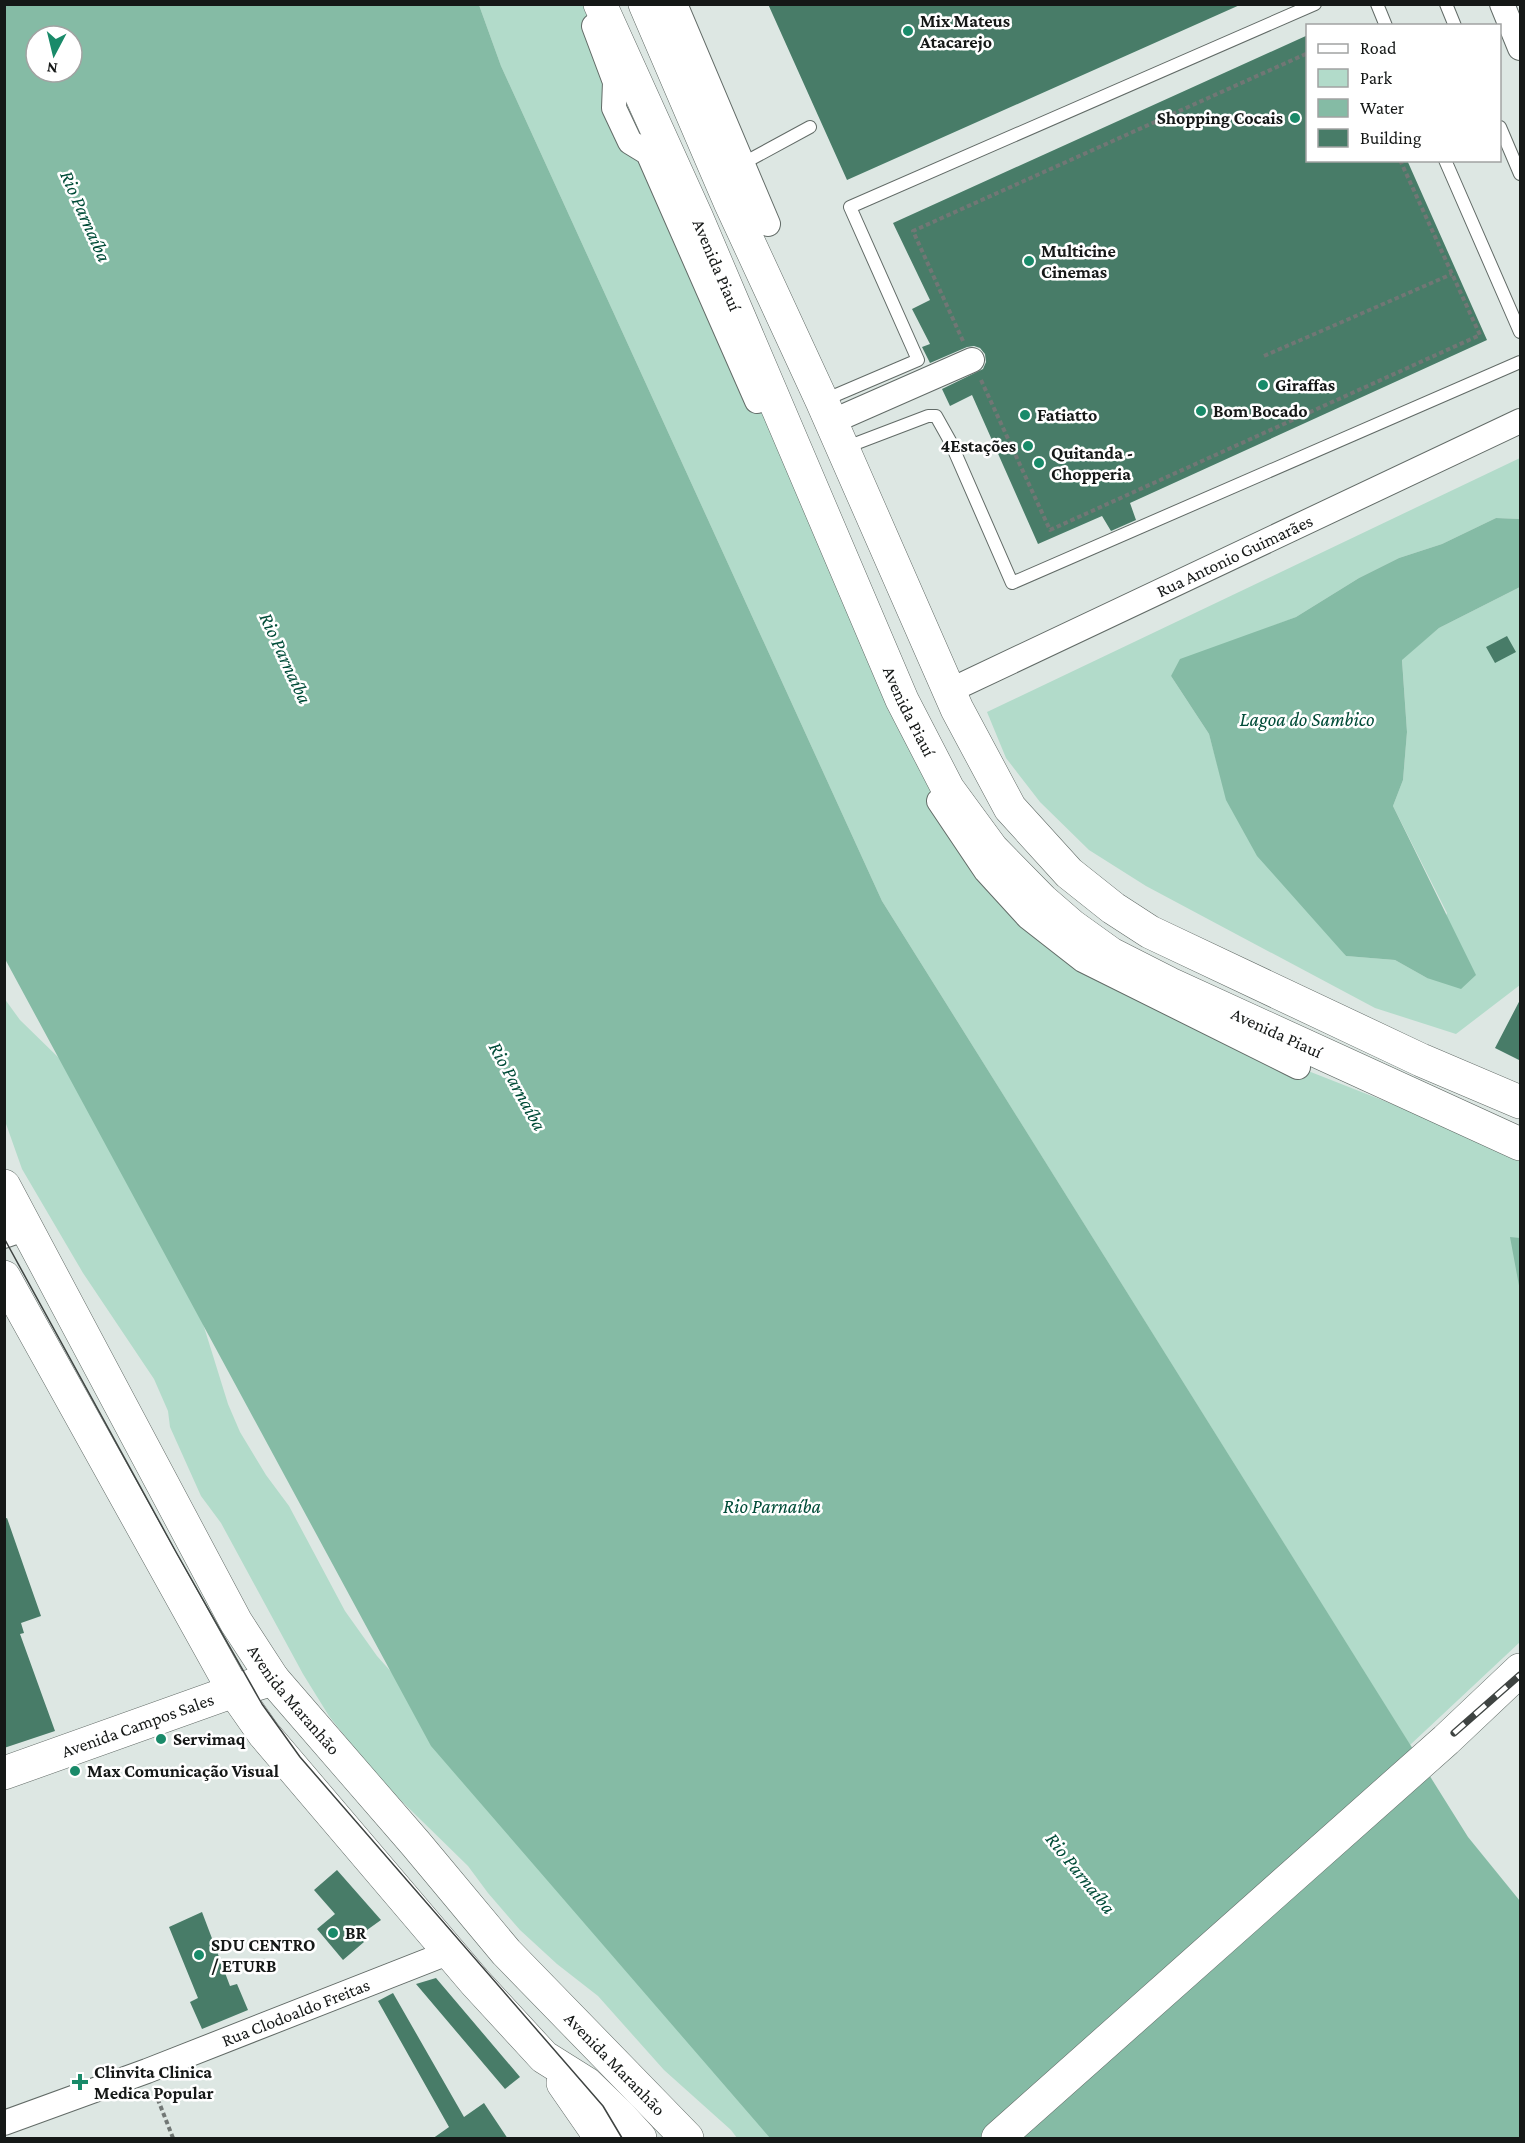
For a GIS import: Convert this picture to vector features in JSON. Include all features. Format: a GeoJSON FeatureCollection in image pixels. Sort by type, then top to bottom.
{"type":"FeatureCollection","features":[{"type":"Feature","properties":{"kind":"main road","name":"Avenida Piauí"},"geometry":{"type":"LineString","coordinates":[[600,4],[701,227],[902,700],[948,789],[992,849],[1057,913],[1111,954],[1170,984],[1521,1144]]}},
{"type":"Feature","properties":{"kind":"main road","name":"Avenida Piauí"},"geometry":{"type":"LineString","coordinates":[[645,4],[731,170],[832,424],[949,691],[1010,808],[1069,873],[1113,908],[1150,932],[1421,1060],[1521,1102]]}},
{"type":"Feature","properties":{"kind":"main road","name":"Avenida Maranhão"},"geometry":{"type":"LineString","coordinates":[[4,1186],[16,1232],[236,1622],[273,1679],[506,1952],[680,2135]]}},
{"type":"Feature","properties":{"kind":"main road","name":"Avenida Maranhão"},"geometry":{"type":"LineString","coordinates":[[4,1277],[234,1691],[264,1734],[475,1982],[544,2057],[587,2084],[620,2116],[639,2139]]}},
{"type":"Feature","properties":{"kind":"main road"},"geometry":{"type":"LineString","coordinates":[[998,2139],[1454,1733],[1521,1670]]}},
{"type":"Feature","properties":{"kind":"main road","name":"Avenida Campos Sales"},"geometry":{"type":"LineString","coordinates":[[4,1773],[273,1679]]}},
{"type":"Feature","properties":{"kind":"main road"},"geometry":{"type":"LineString","coordinates":[[544,2057],[582,2108],[601,2139]]}},
{"type":"Feature","properties":{"kind":"street"},"geometry":{"type":"LineString","coordinates":[[586,4],[615,82],[615,108],[630,142],[648,153],[908,745],[946,814],[986,871],[1028,917],[1083,960],[1298,1067]]}},
{"type":"Feature","properties":{"kind":"street"},"geometry":{"type":"LineString","coordinates":[[675,4],[731,170],[768,224]]}},
{"type":"Feature","properties":{"kind":"street"},"geometry":{"type":"LineString","coordinates":[[1502,4],[1521,48]]}},
{"type":"Feature","properties":{"kind":"street"},"geometry":{"type":"LineString","coordinates":[[832,424],[972,360]]}},
{"type":"Feature","properties":{"kind":"street","name":"Rua Antonio Guimarães"},"geometry":{"type":"LineString","coordinates":[[949,691],[1521,421]]}},
{"type":"Feature","properties":{"kind":"street","name":"Rua Clodoaldo Freitas"},"geometry":{"type":"LineString","coordinates":[[4,2123],[147,2071],[450,1952]]}},
{"type":"Feature","properties":{"kind":"lane"},"geometry":{"type":"LineString","coordinates":[[832,424],[918,360],[850,207],[1315,4]]}},
{"type":"Feature","properties":{"kind":"lane"},"geometry":{"type":"LineString","coordinates":[[1377,4],[1385,24]]}},
{"type":"Feature","properties":{"kind":"lane"},"geometry":{"type":"LineString","coordinates":[[1446,4],[1454,24]]}},
{"type":"Feature","properties":{"kind":"lane"},"geometry":{"type":"LineString","coordinates":[[731,170],[810,127]]}},
{"type":"Feature","properties":{"kind":"lane"},"geometry":{"type":"LineString","coordinates":[[1501,129],[1521,174]]}},
{"type":"Feature","properties":{"kind":"lane"},"geometry":{"type":"LineString","coordinates":[[1446,162],[1521,332]]}},
{"type":"Feature","properties":{"kind":"lane"},"geometry":{"type":"LineString","coordinates":[[832,424],[936,416],[950,441],[1012,583],[1521,362]]}},
{"type":"Feature","properties":{"kind":"path"},"geometry":{"type":"LineString","coordinates":[[1306,54],[912,231],[1050,530],[1480,335],[1401,162]]}},
{"type":"Feature","properties":{"kind":"path"},"geometry":{"type":"LineString","coordinates":[[1264,356],[1452,274]]}},
{"type":"Feature","properties":{"kind":"path"},"geometry":{"type":"LineString","coordinates":[[147,2071],[173,2139]]}},
{"type":"Feature","properties":{"kind":"green space"},"geometry":{"type":"Polygon","coordinates":[[[479,5],[586,5],[615,108],[986,871],[1298,1067],[1504,1148],[1520,1157],[1520,1642],[1410,1745],[882,901],[501,66],[479,5]]]}},
{"type":"Feature","properties":{"kind":"green space"},"geometry":{"type":"Polygon","coordinates":[[[1520,458],[1520,519],[1496,518],[1442,544],[1399,558],[1359,578],[1296,617],[1247,636],[1171,676],[1209,734],[1227,800],[1346,956],[1395,960],[1427,978],[1447,913],[1393,806],[1403,780],[1407,732],[1402,659],[1439,628],[1520,587],[1520,985],[1456,1034],[1375,1008],[1146,886],[1089,850],[1040,802],[1006,758],[987,712],[1520,458]]]}},
{"type":"Feature","properties":{"kind":"green space"},"geometry":{"type":"Polygon","coordinates":[[[4,998],[20,1020],[60,1059],[191,1285],[228,1404],[240,1432],[266,1475],[289,1506],[345,1611],[377,1656],[809,2138],[737,2138],[664,2070],[598,1996],[557,1964],[520,1930],[468,1866],[378,1778],[329,1716],[303,1674],[221,1523],[201,1496],[170,1427],[168,1411],[154,1379],[83,1273],[22,1169],[5,1121],[4,998]]]}},
{"type":"Feature","properties":{"kind":"water","name":"Rio Parnaíba"},"geometry":{"type":"Polygon","coordinates":[[[4,5],[479,5],[501,66],[882,901],[1468,1837],[1520,1901],[1520,2138],[770,2138],[431,1746],[5,959],[4,5]]]}},
{"type":"Feature","properties":{"kind":"water","name":"Lagoa do Sambico"},"geometry":{"type":"Polygon","coordinates":[[[1496,518],[1520,519],[1520,587],[1439,628],[1402,660],[1407,732],[1403,780],[1393,806],[1476,975],[1461,989],[1427,978],[1395,960],[1346,956],[1257,856],[1226,800],[1209,734],[1171,676],[1180,659],[1296,617],[1359,578],[1399,558],[1442,544],[1496,518]]]}},
{"type":"Feature","properties":{"kind":"water"},"geometry":{"type":"Polygon","coordinates":[[[1510,1237],[1520,1238],[1520,1291],[1510,1237]]]}},
{"type":"Feature","properties":{"kind":"building"},"geometry":{"type":"Polygon","coordinates":[[[768,4],[1242,4],[847,180],[768,4]]]}},
{"type":"Feature","properties":{"kind":"building"},"geometry":{"type":"Polygon","coordinates":[[[1306,36],[1306,162],[1408,162],[1487,340],[1130,503],[1136,520],[1111,531],[1102,516],[1038,544],[972,395],[950,406],[942,389],[983,369],[986,362],[985,354],[980,348],[967,347],[930,363],[922,347],[930,344],[912,309],[930,300],[893,223],[1306,36]]]}},
{"type":"Feature","properties":{"kind":"building"},"geometry":{"type":"Polygon","coordinates":[[[1507,636],[1516,652],[1495,663],[1486,647],[1507,636]]]}},
{"type":"Feature","properties":{"kind":"building"},"geometry":{"type":"Polygon","coordinates":[[[1521,998],[1521,1061],[1495,1048],[1521,998]]]}},
{"type":"Feature","properties":{"kind":"building"},"geometry":{"type":"Polygon","coordinates":[[[7,1518],[41,1616],[21,1623],[24,1633],[20,1634],[55,1731],[4,1748],[4,1519],[7,1518]]]}},
{"type":"Feature","properties":{"kind":"building"},"geometry":{"type":"Polygon","coordinates":[[[337,1870],[381,1920],[360,1935],[364,1942],[343,1960],[317,1929],[335,1914],[314,1890],[337,1870]]]}},
{"type":"Feature","properties":{"kind":"building","name":"SDU CENTRO / ETURB"},"geometry":{"type":"Polygon","coordinates":[[[202,1912],[230,1986],[237,1984],[248,2010],[202,2029],[190,2002],[198,1998],[169,1927],[202,1912]]]}},
{"type":"Feature","properties":{"kind":"building"},"geometry":{"type":"Polygon","coordinates":[[[436,1978],[520,2077],[505,2089],[416,1984],[436,1978]]]}},
{"type":"Feature","properties":{"kind":"building"},"geometry":{"type":"Polygon","coordinates":[[[393,1993],[464,2117],[484,2103],[508,2139],[432,2139],[449,2127],[378,2001],[393,1993]]]}},
{"type":"Feature","properties":{"kind":"tram line"},"geometry":{"type":"LineString","coordinates":[[4,1238],[262,1704],[300,1757],[603,2106],[622,2138]]}},
{"type":"Feature","properties":{"kind":"railway"},"geometry":{"type":"LineString","coordinates":[[1454,1733],[1520,1675]]}},
{"type":"Feature","properties":{"kind":"place","name":"Mix Mateus Atacarejo"},"geometry":{"type":"Point","coordinates":[908,31]}},
{"type":"Feature","properties":{"kind":"place","name":"Shopping Cocais"},"geometry":{"type":"Point","coordinates":[1295,118]}},
{"type":"Feature","properties":{"kind":"place","name":"Multicine Cinemas"},"geometry":{"type":"Point","coordinates":[1029,261]}},
{"type":"Feature","properties":{"kind":"place","name":"Giraffas"},"geometry":{"type":"Point","coordinates":[1263,385]}},
{"type":"Feature","properties":{"kind":"place","name":"Bom Bocado"},"geometry":{"type":"Point","coordinates":[1201,411]}},
{"type":"Feature","properties":{"kind":"place","name":"Fatiatto"},"geometry":{"type":"Point","coordinates":[1025,415]}},
{"type":"Feature","properties":{"kind":"place","name":"4Estações"},"geometry":{"type":"Point","coordinates":[1028,446]}},
{"type":"Feature","properties":{"kind":"place","name":"Quitanda - Chopperia"},"geometry":{"type":"Point","coordinates":[1039,463]}},
{"type":"Feature","properties":{"kind":"place","name":"Servimaq"},"geometry":{"type":"Point","coordinates":[161,1739]}},
{"type":"Feature","properties":{"kind":"place","name":"Max Comunicação Visual"},"geometry":{"type":"Point","coordinates":[75,1771]}},
{"type":"Feature","properties":{"kind":"place","name":"BR"},"geometry":{"type":"Point","coordinates":[333,1933]}},
{"type":"Feature","properties":{"kind":"place","name":"SDU CENTRO / ETURB"},"geometry":{"type":"Point","coordinates":[199,1955]}},
{"type":"Feature","properties":{"kind":"place","name":"Clinvita Clinica Medica Popular"},"geometry":{"type":"Point","coordinates":[80,2082]}}]}
